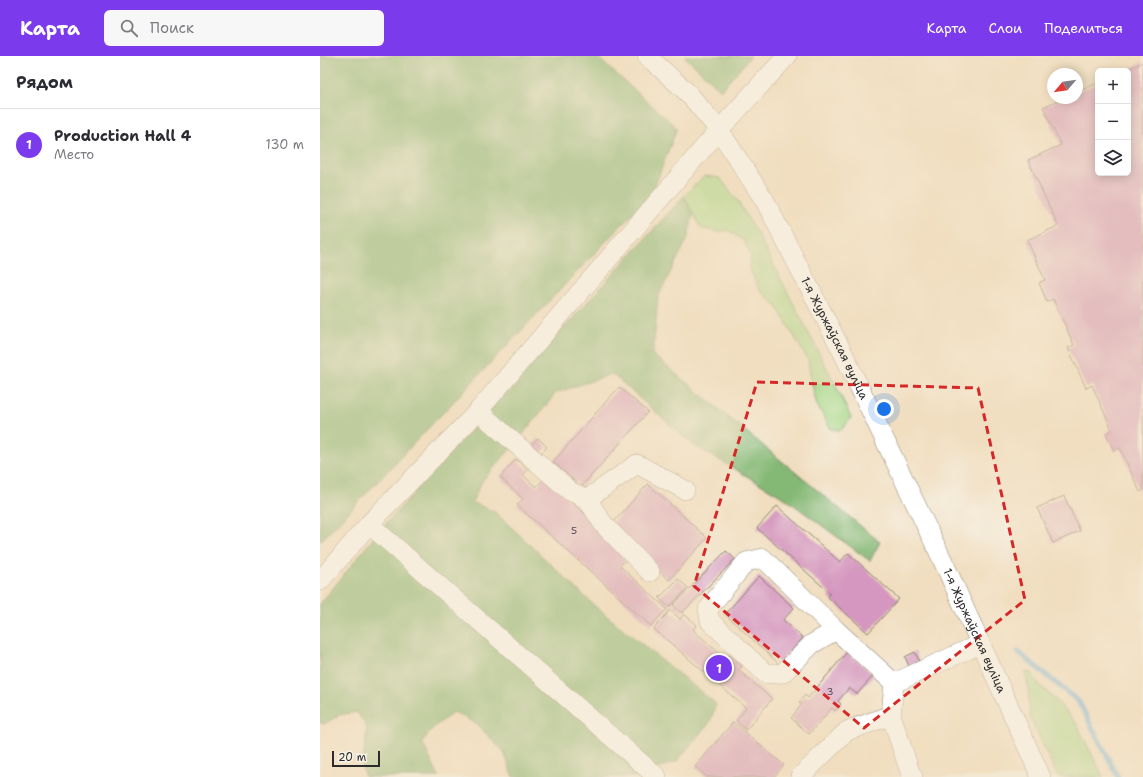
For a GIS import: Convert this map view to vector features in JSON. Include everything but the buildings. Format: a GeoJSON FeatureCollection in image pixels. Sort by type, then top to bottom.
{"type":"FeatureCollection","features":[{"type":"Feature","properties":{"kind":"street","name":"1-я Журжаўская вуліца"},"geometry":{"type":"LineString","coordinates":[[647,56],[688,94],[719,130],[765,201],[842,351],[943,561],[1041,777]]}},
{"type":"Feature","properties":{"kind":"street"},"geometry":{"type":"LineString","coordinates":[[320,581],[369,524],[478,411],[719,130],[787,56]]}},
{"type":"Feature","properties":{"kind":"street"},"geometry":{"type":"LineString","coordinates":[[478,411],[570,490],[587,499],[604,525],[650,572]]}},
{"type":"Feature","properties":{"kind":"street"},"geometry":{"type":"LineString","coordinates":[[587,499],[637,464],[685,490]]}},
{"type":"Feature","properties":{"kind":"street"},"geometry":{"type":"LineString","coordinates":[[369,524],[657,777]]}},
{"type":"Feature","properties":{"kind":"street"},"geometry":{"type":"LineString","coordinates":[[836,630],[812,644],[783,673],[766,674],[710,621],[708,609],[746,562],[763,558],[836,630],[894,683]]}},
{"type":"Feature","properties":{"kind":"street"},"geometry":{"type":"LineString","coordinates":[[894,683],[980,644]]}},
{"type":"Feature","properties":{"kind":"street"},"geometry":{"type":"LineString","coordinates":[[894,683],[891,715],[913,777]]}},
{"type":"Feature","properties":{"kind":"street"},"geometry":{"type":"LineString","coordinates":[[800,777],[847,731],[891,715]]}},
{"type":"Feature","properties":{"kind":"highlighted area"},"geometry":{"type":"Polygon","coordinates":[[[757,382],[978,388],[1025,600],[864,728],[694,586],[757,382]]]}},
{"type":"Feature","properties":{"kind":"green space"},"geometry":{"type":"Polygon","coordinates":[[[320,56],[596,56],[677,128],[652,193],[320,542],[320,56]]]}},
{"type":"Feature","properties":{"kind":"green space"},"geometry":{"type":"Polygon","coordinates":[[[684,56],[751,56],[721,90],[684,56]]]}},
{"type":"Feature","properties":{"kind":"green space"},"geometry":{"type":"Polygon","coordinates":[[[704,176],[720,178],[737,200],[759,237],[851,418],[841,430],[831,429],[817,405],[808,360],[776,305],[760,291],[749,267],[751,256],[744,241],[728,230],[718,232],[701,228],[684,196],[704,176]]]}},
{"type":"Feature","properties":{"kind":"green space"},"geometry":{"type":"Polygon","coordinates":[[[684,196],[693,214],[688,238],[658,297],[653,355],[880,542],[870,561],[786,499],[692,444],[612,374],[556,393],[515,444],[482,481],[472,502],[495,512],[597,608],[716,704],[710,722],[677,761],[652,771],[652,777],[513,777],[504,752],[475,723],[454,712],[434,727],[422,742],[439,777],[365,777],[362,767],[367,728],[357,712],[339,715],[324,724],[320,723],[320,604],[381,529],[684,196]]]}},
{"type":"Feature","properties":{"kind":"green space"},"geometry":{"type":"Polygon","coordinates":[[[1025,672],[1032,673],[1038,684],[1055,699],[1076,723],[1103,777],[1058,777],[1030,717],[1028,685],[1025,672]]]}},
{"type":"Feature","properties":{"kind":"waterway"},"geometry":{"type":"LineString","coordinates":[[1018,652],[1079,702],[1118,777]]}},
{"type":"Feature","properties":{"kind":"place","name":"Production Hall 4"},"geometry":{"type":"Point","coordinates":[719,668]}}]}
